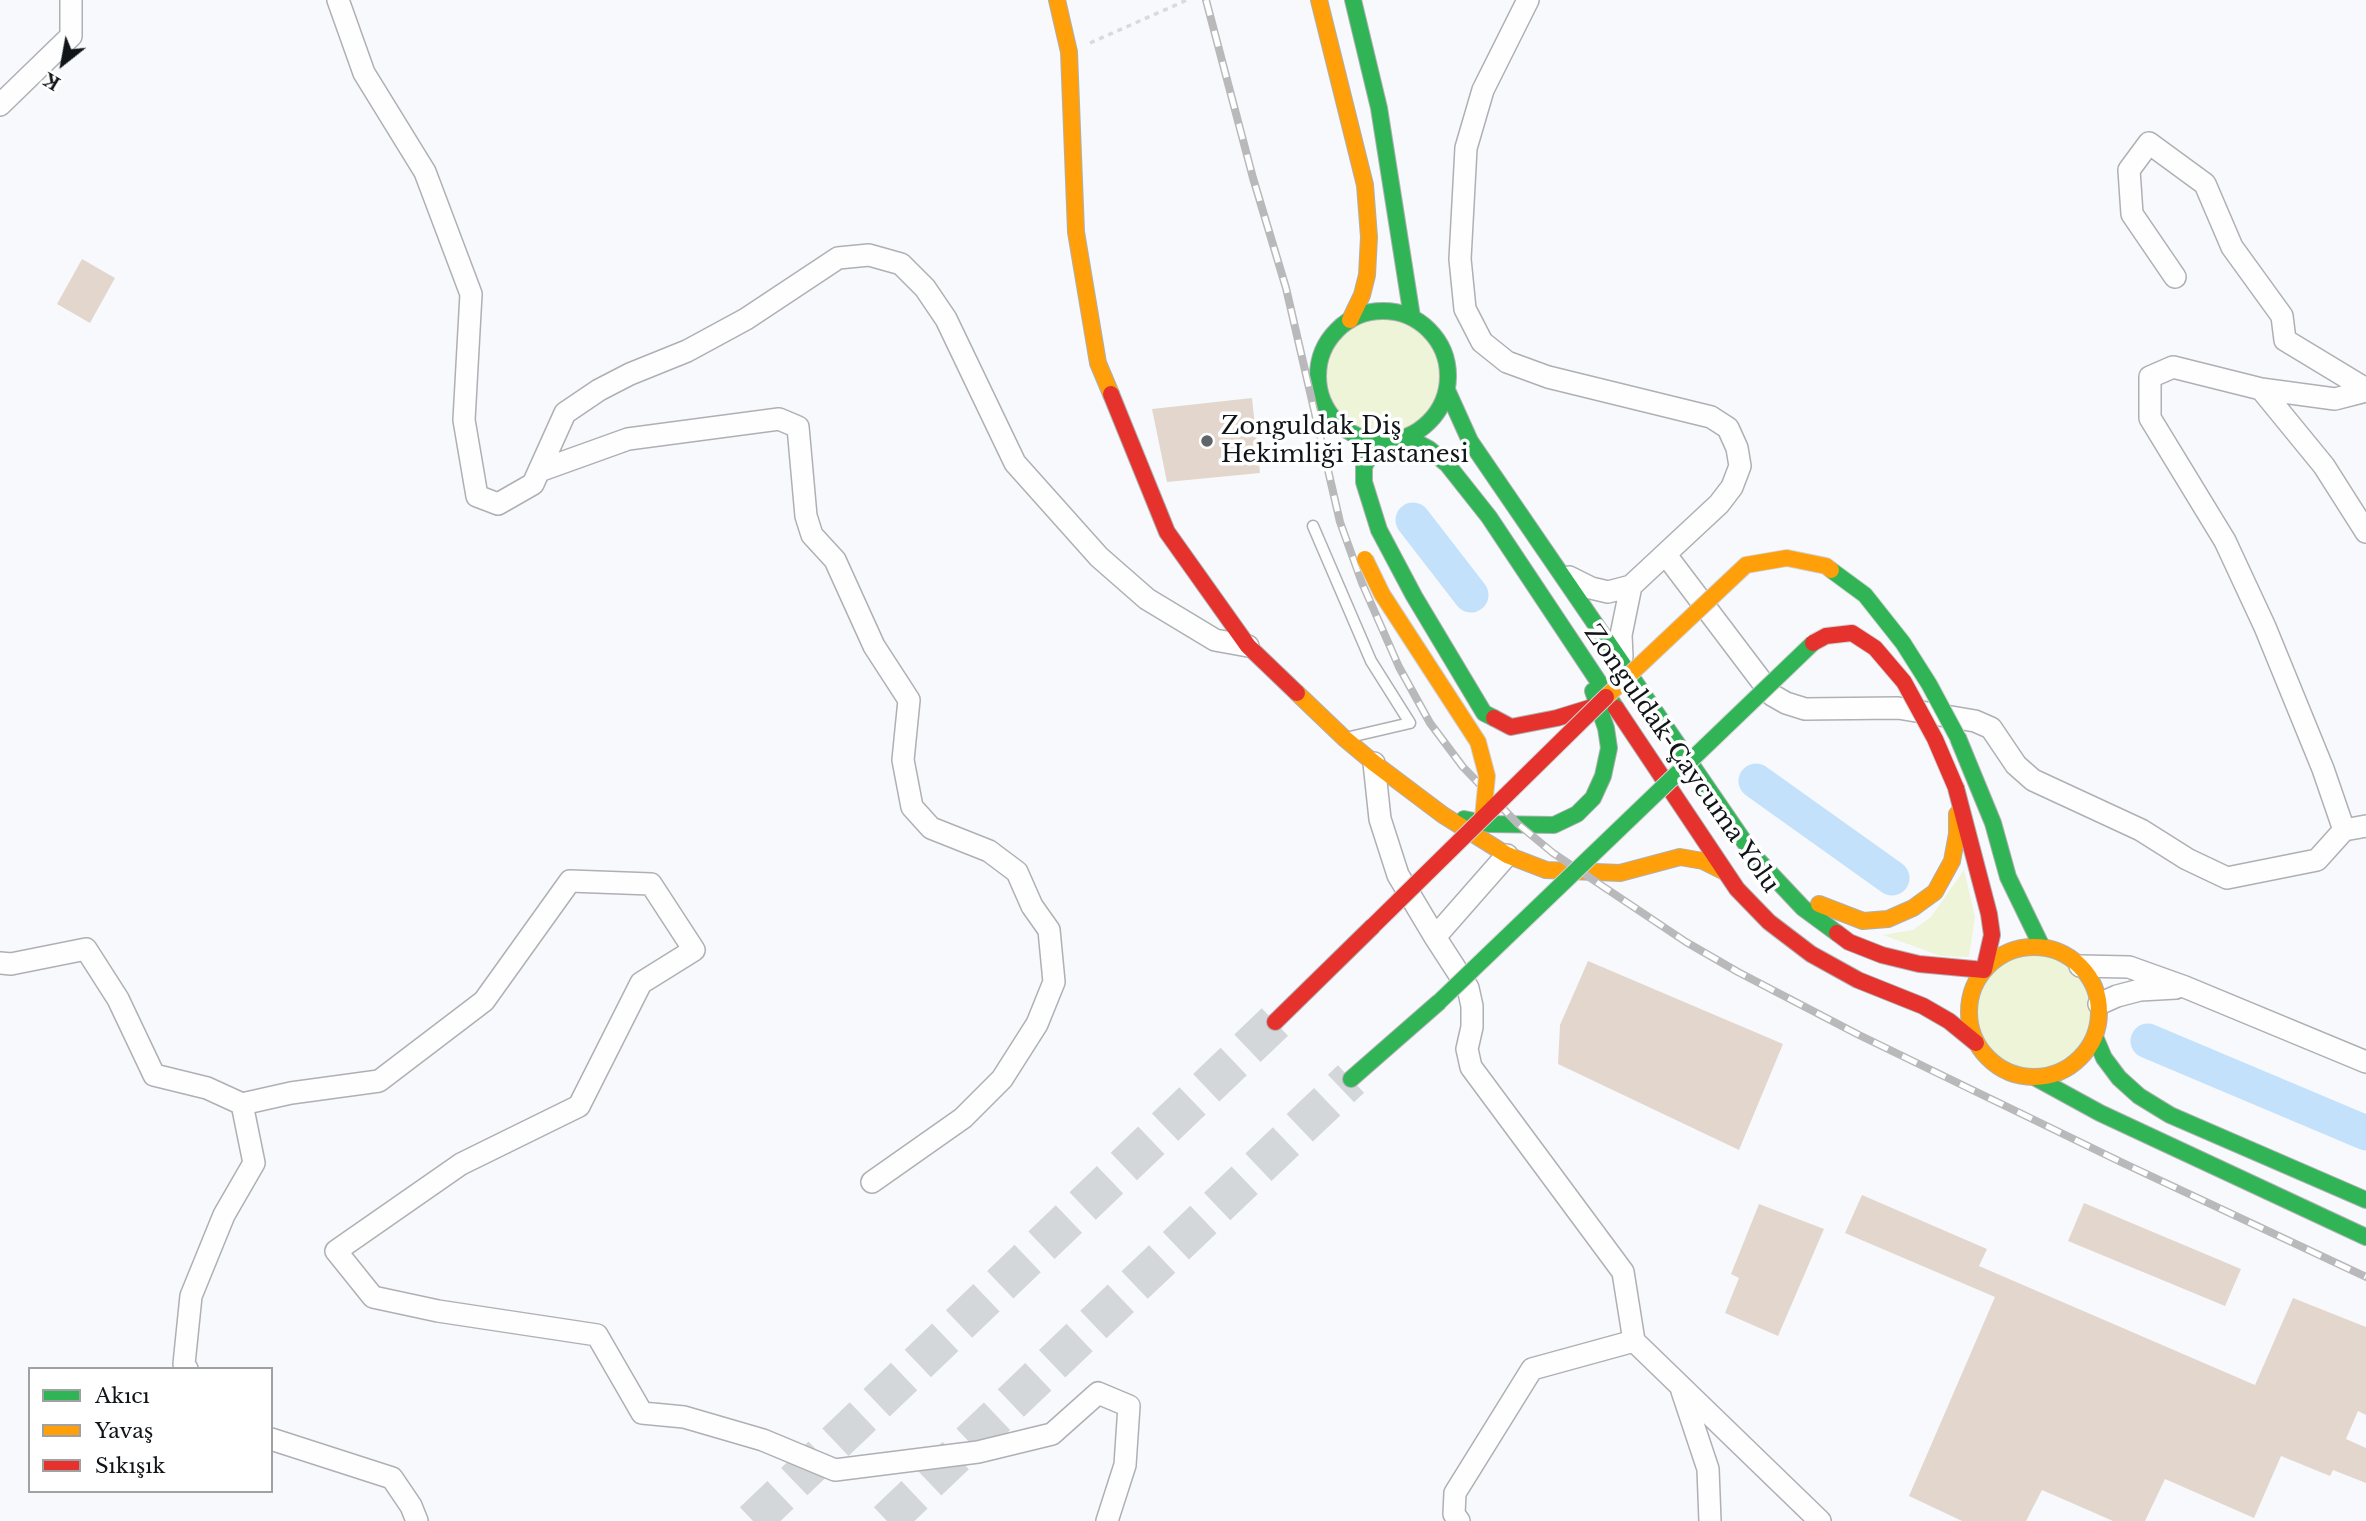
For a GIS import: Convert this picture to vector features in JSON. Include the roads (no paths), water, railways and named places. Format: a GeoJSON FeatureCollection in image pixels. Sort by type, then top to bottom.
{"type":"FeatureCollection","features":[{"type":"Feature","properties":{"kind":"main road"},"geometry":{"type":"LineString","coordinates":[[1057,0],[1069,52],[1076,232],[1098,363],[1167,532],[1248,646],[1374,763],[1443,815],[1507,855],[1546,870],[1620,873],[1680,857],[1703,861],[1725,872]]}},
{"type":"Feature","properties":{"kind":"main road"},"geometry":{"type":"LineString","coordinates":[[1319,0],[1365,185],[1369,237],[1367,275],[1362,295],[1350,320]]}},
{"type":"Feature","properties":{"kind":"main road"},"geometry":{"type":"LineString","coordinates":[[1353,0],[1379,108],[1412,317]]}},
{"type":"Feature","properties":{"kind":"main road"},"geometry":{"type":"LineString","coordinates":[[1391,311],[1412,317],[1430,330],[1442,347],[1448,368],[1447,390],[1440,410],[1425,426],[1407,437],[1385,442],[1364,438],[1344,428],[1330,413],[1320,394],[1318,372],[1323,352],[1334,333],[1350,320],[1370,312],[1391,311]]}},
{"type":"Feature","properties":{"kind":"main road","name":"Zonguldak-Çaycuma Yolu"},"geometry":{"type":"LineString","coordinates":[[1447,390],[1470,440],[1754,856],[1778,883],[1803,908],[1849,942],[1882,956],[1919,964],[1984,970]]}},
{"type":"Feature","properties":{"kind":"main road"},"geometry":{"type":"LineString","coordinates":[[1330,413],[1335,439]]}},
{"type":"Feature","properties":{"kind":"main road","name":"Zonguldak-Çaycuma Yolu"},"geometry":{"type":"LineString","coordinates":[[1407,437],[1429,449],[1455,475],[1489,517],[1737,889],[1769,922],[1811,954],[1858,980],[1923,1006],[1949,1021],[1976,1042]]}},
{"type":"Feature","properties":{"kind":"main road"},"geometry":{"type":"LineString","coordinates":[[1385,442],[1369,457],[1364,467],[1364,482],[1379,530],[1414,596],[1484,713],[1511,727],[1558,718],[1596,705]]}},
{"type":"Feature","properties":{"kind":"main road"},"geometry":{"type":"LineString","coordinates":[[1362,553],[1382,594],[1478,742],[1487,776],[1483,817]]}},
{"type":"Feature","properties":{"kind":"main road"},"geometry":{"type":"LineString","coordinates":[[1275,1022],[1596,705],[1745,565],[1787,558],[1826,566],[1865,595],[1903,643],[1958,738],[1993,823],[2008,877],[2042,947]]}},
{"type":"Feature","properties":{"kind":"main road"},"geometry":{"type":"LineString","coordinates":[[1351,1079],[1439,1002],[1782,670],[1811,644],[1826,636],[1852,633],[1875,648],[1904,682],[1935,739],[1956,788],[1989,914],[1992,936],[1984,970]]}},
{"type":"Feature","properties":{"kind":"main road"},"geometry":{"type":"LineString","coordinates":[[1443,815],[1489,824],[1554,825],[1577,814],[1593,797],[1603,776],[1609,748],[1606,728],[1580,654]]}},
{"type":"Feature","properties":{"kind":"main road"},"geometry":{"type":"LineString","coordinates":[[1778,883],[1836,912],[1863,921],[1888,919],[1913,908],[1935,891],[1952,861],[1958,834],[1956,788]]}},
{"type":"Feature","properties":{"kind":"main road"},"geometry":{"type":"LineString","coordinates":[[2042,947],[2063,953],[2080,966],[2093,984],[2099,1004],[2095,1037],[2081,1058],[2071,1066],[2036,1078],[2001,1069],[1982,1053],[1971,1031],[1969,1005],[1971,992],[1984,970],[1993,961],[2016,949],[2042,947]]}},
{"type":"Feature","properties":{"kind":"main road"},"geometry":{"type":"LineString","coordinates":[[2095,1037],[2104,1058],[2119,1078],[2139,1096],[2171,1115],[2366,1200]]}},
{"type":"Feature","properties":{"kind":"main road"},"geometry":{"type":"LineString","coordinates":[[2036,1078],[2100,1113],[2366,1237]]}},
{"type":"Feature","properties":{"kind":"street"},"geometry":{"type":"LineString","coordinates":[[0,105],[71,36],[71,0]]}},
{"type":"Feature","properties":{"kind":"street"},"geometry":{"type":"LineString","coordinates":[[338,0],[364,73],[425,172],[471,295],[464,420],[477,496],[498,504],[533,484],[565,414],[599,390],[687,351],[746,319],[838,258],[869,255],[901,264],[925,288],[946,319],[1015,463],[1099,557],[1147,599],[1215,640],[1248,646]]}},
{"type":"Feature","properties":{"kind":"street"},"geometry":{"type":"LineString","coordinates":[[1528,0],[1483,90],[1466,148],[1460,260],[1465,309],[1482,342],[1507,362],[1548,377],[1711,417],[1728,428],[1737,448],[1740,466],[1732,487],[1719,504],[1631,586],[1608,592],[1591,588],[1561,574]]}},
{"type":"Feature","properties":{"kind":"street"},"geometry":{"type":"LineString","coordinates":[[2175,277],[2132,214],[2129,170],[2149,143],[2205,184],[2232,247],[2282,316],[2285,340],[2366,390]]}},
{"type":"Feature","properties":{"kind":"street"},"geometry":{"type":"LineString","coordinates":[[2344,830],[2323,769],[2265,627],[2225,541],[2150,418],[2150,377],[2173,367],[2261,389],[2335,399],[2366,390]]}},
{"type":"Feature","properties":{"kind":"street"},"geometry":{"type":"LineString","coordinates":[[2261,389],[2324,466],[2366,532]]}},
{"type":"Feature","properties":{"kind":"street"},"geometry":{"type":"LineString","coordinates":[[539,471],[628,439],[779,419],[798,427],[806,516],[812,535],[835,560],[874,646],[909,700],[903,760],[912,807],[931,828],[989,851],[1017,872],[1031,906],[1049,930],[1054,982],[1037,1024],[1002,1079],[963,1118],[872,1182]]}},
{"type":"Feature","properties":{"kind":"street"},"geometry":{"type":"LineString","coordinates":[[1666,555],[1772,695],[1805,709],[1898,708],[1975,721],[1991,728],[2017,765],[2033,780],[2141,830],[2187,859],[2227,878],[2316,860],[2344,830],[2366,825]]}},
{"type":"Feature","properties":{"kind":"street"},"geometry":{"type":"LineString","coordinates":[[1622,663],[1621,635],[1631,586]]}},
{"type":"Feature","properties":{"kind":"street"},"geometry":{"type":"LineString","coordinates":[[1374,763],[1380,819],[1398,875],[1468,988],[1472,1006],[1472,1027],[1467,1049],[1471,1067],[1623,1272],[1634,1341],[1820,1521]]}},
{"type":"Feature","properties":{"kind":"street"},"geometry":{"type":"LineString","coordinates":[[1435,937],[1507,855]]}},
{"type":"Feature","properties":{"kind":"street"},"geometry":{"type":"LineString","coordinates":[[0,963],[11,964],[86,950],[118,999],[154,1075],[207,1088],[242,1104],[292,1093],[379,1081],[484,1001],[570,881],[651,884],[694,950],[641,984],[579,1106],[461,1164],[336,1251],[373,1297],[438,1311],[597,1335],[642,1413],[684,1416],[763,1440],[835,1470],[978,1452],[1052,1434],[1098,1393],[1129,1406],[1125,1465],[1107,1521]]}},
{"type":"Feature","properties":{"kind":"street"},"geometry":{"type":"LineString","coordinates":[[2080,966],[2129,967],[2185,987],[2366,1062]]}},
{"type":"Feature","properties":{"kind":"street"},"geometry":{"type":"LineString","coordinates":[[2099,1004],[2140,990],[2185,987]]}},
{"type":"Feature","properties":{"kind":"street"},"geometry":{"type":"LineString","coordinates":[[186,1367],[191,1296],[225,1215],[254,1163],[242,1104]]}},
{"type":"Feature","properties":{"kind":"street"},"geometry":{"type":"LineString","coordinates":[[1459,1521],[1454,1514],[1455,1493],[1532,1369],[1634,1341]]}},
{"type":"Feature","properties":{"kind":"street"},"geometry":{"type":"LineString","coordinates":[[1682,1389],[1708,1469],[1710,1521]]}},
{"type":"Feature","properties":{"kind":"street"},"geometry":{"type":"LineString","coordinates":[[273,1440],[392,1478],[418,1521]]}},
{"type":"Feature","properties":{"kind":"lane"},"geometry":{"type":"LineString","coordinates":[[1313,526],[1371,661],[1410,723],[1344,738]]}},
{"type":"Feature","properties":{"kind":"waterway"},"geometry":{"type":"LineString","coordinates":[[1413,520],[1471,595]]}},
{"type":"Feature","properties":{"kind":"waterway"},"geometry":{"type":"LineString","coordinates":[[1756,781],[1892,878]]}},
{"type":"Feature","properties":{"kind":"waterway"},"geometry":{"type":"LineString","coordinates":[[2148,1041],[2366,1133]]}},
{"type":"Feature","properties":{"kind":"tunnel"},"geometry":{"type":"LineString","coordinates":[[753,1521],[1275,1022]]}},
{"type":"Feature","properties":{"kind":"tunnel"},"geometry":{"type":"LineString","coordinates":[[887,1521],[1351,1079]]}},
{"type":"Feature","properties":{"kind":"railway"},"geometry":{"type":"LineString","coordinates":[[1206,0],[1253,178],[1286,288],[1340,522],[1362,583],[1399,667],[1430,723],[1463,767],[1518,824],[1553,853],[1686,942],[1738,972],[1859,1035],[2366,1277]]}},
{"type":"Feature","properties":{"kind":"place","name":"Zonguldak Diş Hekimliği Hastanesi"},"geometry":{"type":"Point","coordinates":[1207,441]}}]}
